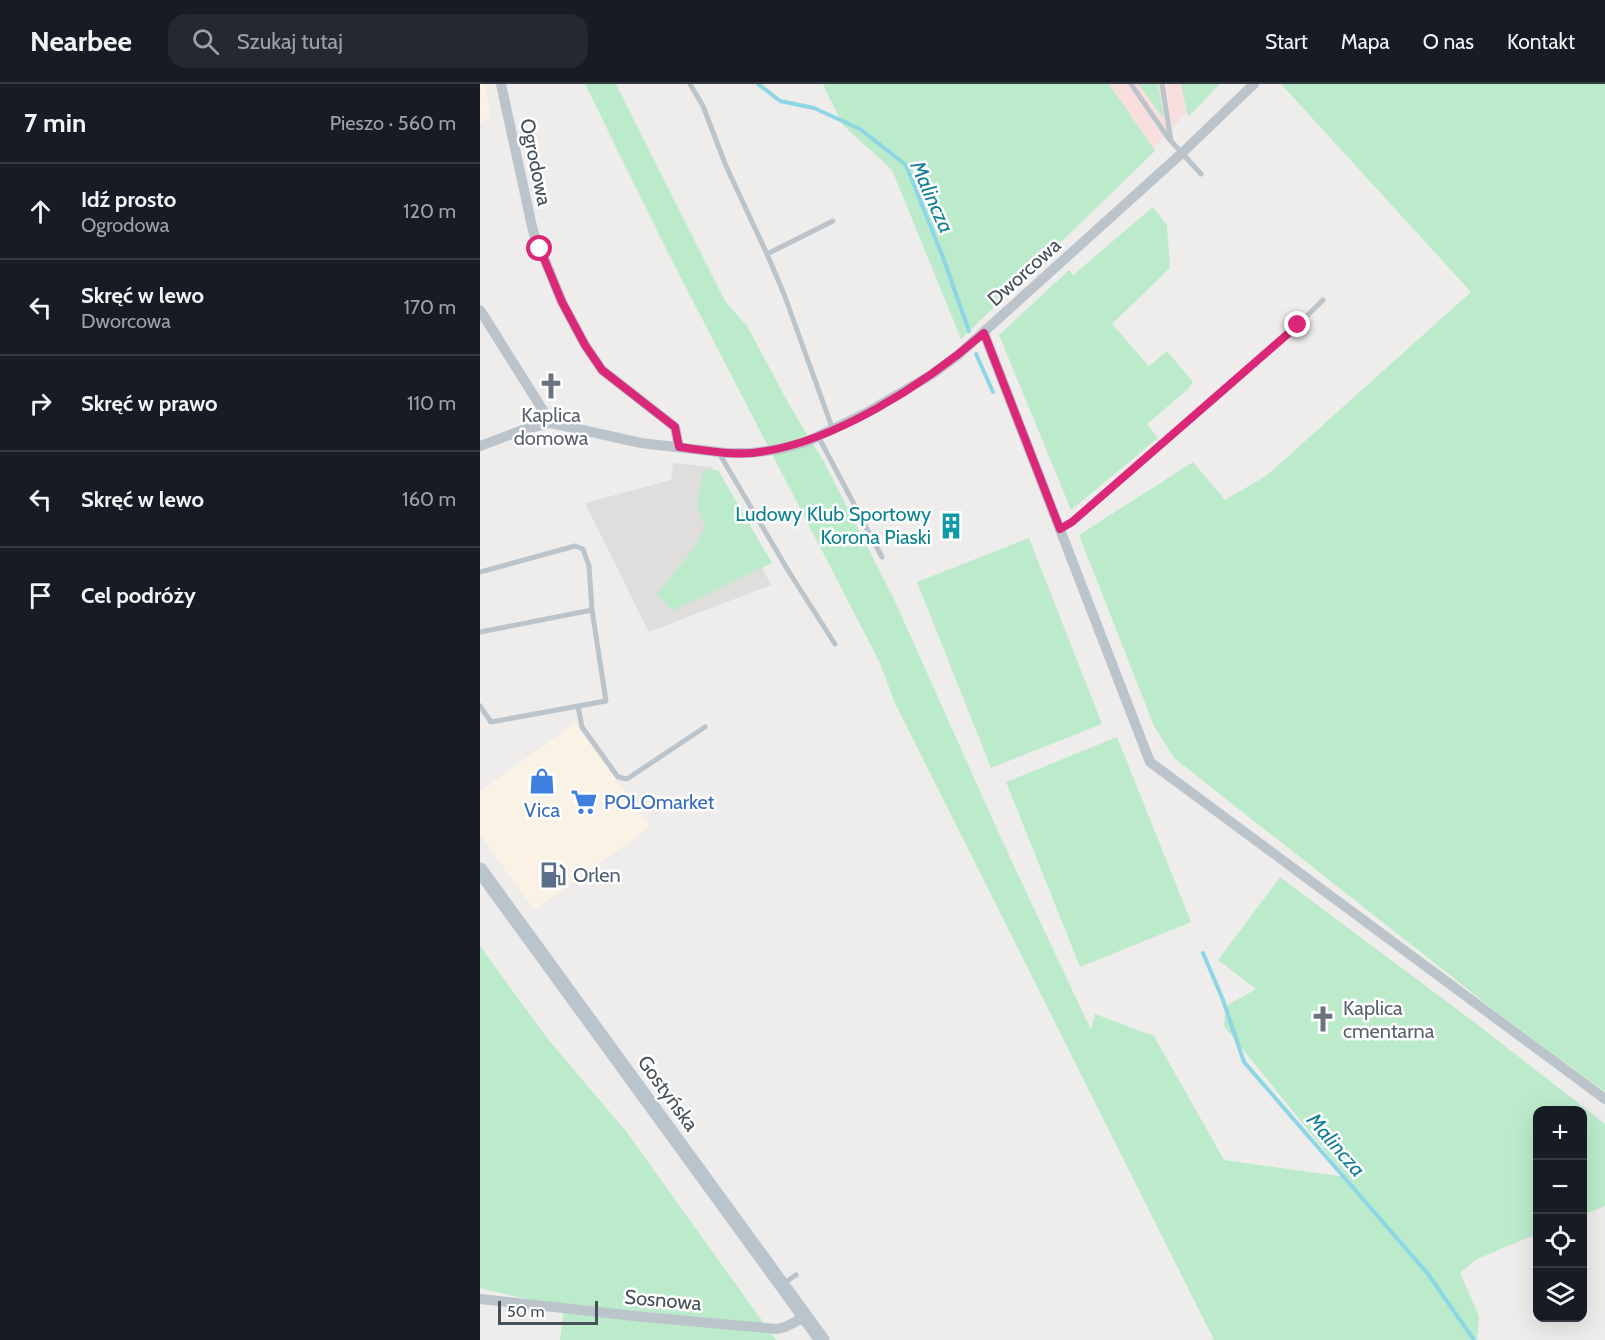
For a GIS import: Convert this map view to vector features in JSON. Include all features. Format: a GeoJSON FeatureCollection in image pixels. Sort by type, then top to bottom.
{"type":"FeatureCollection","features":[{"type":"Feature","properties":{"kind":"street","name":"Ogrodowa"},"geometry":{"type":"LineString","coordinates":[[501,84],[533,231],[562,302],[585,345],[602,370],[675,427],[679,447]]}},
{"type":"Feature","properties":{"kind":"street","name":"Dworcowa"},"geometry":{"type":"LineString","coordinates":[[550,423],[641,443],[719,453],[750,453],[781,449],[833,430],[931,375],[957,356],[1182,153],[1254,84]]}},
{"type":"Feature","properties":{"kind":"street"},"geometry":{"type":"LineString","coordinates":[[480,310],[550,423],[528,428],[480,446]]}},
{"type":"Feature","properties":{"kind":"street"},"geometry":{"type":"LineString","coordinates":[[984,333],[1149,762],[1605,1099]]}},
{"type":"Feature","properties":{"kind":"street","name":"Gostyńska"},"geometry":{"type":"LineString","coordinates":[[480,870],[822,1340]]}},
{"type":"Feature","properties":{"kind":"street","name":"Sosnowa"},"geometry":{"type":"LineString","coordinates":[[480,1299],[777,1329],[804,1317]]}},
{"type":"Feature","properties":{"kind":"lane"},"geometry":{"type":"LineString","coordinates":[[690,84],[703,106],[726,166],[784,294],[833,430]]}},
{"type":"Feature","properties":{"kind":"lane"},"geometry":{"type":"LineString","coordinates":[[1131,84],[1171,141],[1201,174]]}},
{"type":"Feature","properties":{"kind":"lane"},"geometry":{"type":"LineString","coordinates":[[1162,84],[1171,141]]}},
{"type":"Feature","properties":{"kind":"lane"},"geometry":{"type":"LineString","coordinates":[[767,254],[833,221]]}},
{"type":"Feature","properties":{"kind":"lane"},"geometry":{"type":"LineString","coordinates":[[1060,529],[1072,522],[1211,402],[1323,300]]}},
{"type":"Feature","properties":{"kind":"lane"},"geometry":{"type":"LineString","coordinates":[[818,436],[882,557]]}},
{"type":"Feature","properties":{"kind":"lane"},"geometry":{"type":"LineString","coordinates":[[719,453],[783,562],[835,644]]}},
{"type":"Feature","properties":{"kind":"lane"},"geometry":{"type":"LineString","coordinates":[[480,572],[575,546],[583,549],[589,567],[592,610],[606,701],[491,722],[480,706]]}},
{"type":"Feature","properties":{"kind":"lane"},"geometry":{"type":"LineString","coordinates":[[480,632],[592,610]]}},
{"type":"Feature","properties":{"kind":"lane"},"geometry":{"type":"LineString","coordinates":[[578,706],[582,727],[618,777],[627,779],[705,728]]}},
{"type":"Feature","properties":{"kind":"lane"},"geometry":{"type":"LineString","coordinates":[[782,1285],[796,1275]]}},
{"type":"Feature","properties":{"kind":"shaded area"},"geometry":{"type":"Polygon","coordinates":[[[480,84],[486,84],[490,117],[480,123],[480,84]]]}},
{"type":"Feature","properties":{"kind":"shaded area"},"geometry":{"type":"Polygon","coordinates":[[[1019,84],[1189,84],[1193,105],[1150,152],[1019,84]]]}},
{"type":"Feature","properties":{"kind":"shaded area"},"geometry":{"type":"Polygon","coordinates":[[[673,463],[712,467],[771,585],[649,632],[585,503],[671,480],[673,463]]]}},
{"type":"Feature","properties":{"kind":"shaded area"},"geometry":{"type":"Polygon","coordinates":[[[575,723],[650,827],[534,910],[480,834],[480,791],[575,723]]]}},
{"type":"Feature","properties":{"kind":"green space"},"geometry":{"type":"Polygon","coordinates":[[[585,84],[616,84],[725,301],[747,326],[791,408],[823,460],[894,599],[1000,836],[1091,1030],[1095,1014],[1154,1036],[1224,1160],[1346,1177],[1224,1026],[1226,1006],[1256,989],[1218,960],[1280,877],[1582,1106],[1533,1106],[1533,1236],[1477,1259],[1460,1273],[1479,1316],[1477,1340],[1214,1340],[894,701],[880,663],[666,249],[585,84]]]}},
{"type":"Feature","properties":{"kind":"green space"},"geometry":{"type":"Polygon","coordinates":[[[1109,84],[1155,151],[961,339],[892,170],[843,125],[823,85],[1109,84]]]}},
{"type":"Feature","properties":{"kind":"green space"},"geometry":{"type":"Polygon","coordinates":[[[1138,84],[1158,84],[1164,118],[1163,118],[1138,84]]]}},
{"type":"Feature","properties":{"kind":"green space"},"geometry":{"type":"Polygon","coordinates":[[[1181,84],[1220,84],[1188,117],[1181,84]]]}},
{"type":"Feature","properties":{"kind":"green space"},"geometry":{"type":"Polygon","coordinates":[[[1281,84],[1605,84],[1605,1092],[1498,1013],[1174,758],[1154,726],[1079,535],[1193,462],[1225,500],[1266,476],[1471,292],[1281,84]]]}},
{"type":"Feature","properties":{"kind":"green space"},"geometry":{"type":"Polygon","coordinates":[[[1153,207],[1167,225],[1170,268],[1112,324],[1149,366],[1167,351],[1193,382],[1147,424],[1158,438],[1071,510],[999,335],[1069,270],[1073,275],[1153,207]]]}},
{"type":"Feature","properties":{"kind":"green space"},"geometry":{"type":"Polygon","coordinates":[[[703,470],[718,470],[772,563],[672,611],[657,594],[694,548],[705,528],[697,506],[703,470]]]}},
{"type":"Feature","properties":{"kind":"green space"},"geometry":{"type":"Polygon","coordinates":[[[1029,538],[1102,724],[991,768],[917,582],[1029,538]]]}},
{"type":"Feature","properties":{"kind":"green space"},"geometry":{"type":"Polygon","coordinates":[[[1117,737],[1191,922],[1080,967],[1006,782],[1117,737]]]}},
{"type":"Feature","properties":{"kind":"green space"},"geometry":{"type":"Polygon","coordinates":[[[480,946],[547,1038],[625,1130],[776,1340],[560,1340],[564,1308],[480,1288],[480,946]]]}},
{"type":"Feature","properties":{"kind":"green space"},"geometry":{"type":"Polygon","coordinates":[[[1587,1110],[1605,1124],[1605,1206],[1587,1213],[1587,1110]]]}},
{"type":"Feature","properties":{"kind":"waterway","name":"Malincza"},"geometry":{"type":"LineString","coordinates":[[758,84],[780,101],[814,108],[860,129],[906,165],[944,260],[969,331]]}},
{"type":"Feature","properties":{"kind":"waterway","name":"Malincza"},"geometry":{"type":"LineString","coordinates":[[976,354],[993,392]]}},
{"type":"Feature","properties":{"kind":"waterway","name":"Malincza"},"geometry":{"type":"LineString","coordinates":[[1203,953],[1223,1000],[1244,1062],[1428,1274],[1474,1340]]}},
{"type":"Feature","properties":{"kind":"place","name":"Kaplica domowa"},"geometry":{"type":"Point","coordinates":[551,386]}},
{"type":"Feature","properties":{"kind":"place","name":"Ludowy Klub Sportowy Korona Piaski"},"geometry":{"type":"Point","coordinates":[951,526]}},
{"type":"Feature","properties":{"kind":"place","name":"Vica"},"geometry":{"type":"Point","coordinates":[542,781]}},
{"type":"Feature","properties":{"kind":"place","name":"POLOmarket"},"geometry":{"type":"Point","coordinates":[584,802]}},
{"type":"Feature","properties":{"kind":"place","name":"Orlen"},"geometry":{"type":"Point","coordinates":[553,875]}},
{"type":"Feature","properties":{"kind":"place","name":"Kaplica cmentarna"},"geometry":{"type":"Point","coordinates":[1323,1019]}},
{"type":"Feature","properties":{"kind":"route"},"geometry":{"type":"LineString","coordinates":[[540,249],[562,302],[585,345],[602,370],[675,427],[679,447],[727,453],[750,453],[781,449],[806,441],[866,413],[931,375],[984,333],[1060,529],[1072,522],[1298,325]]}}]}
